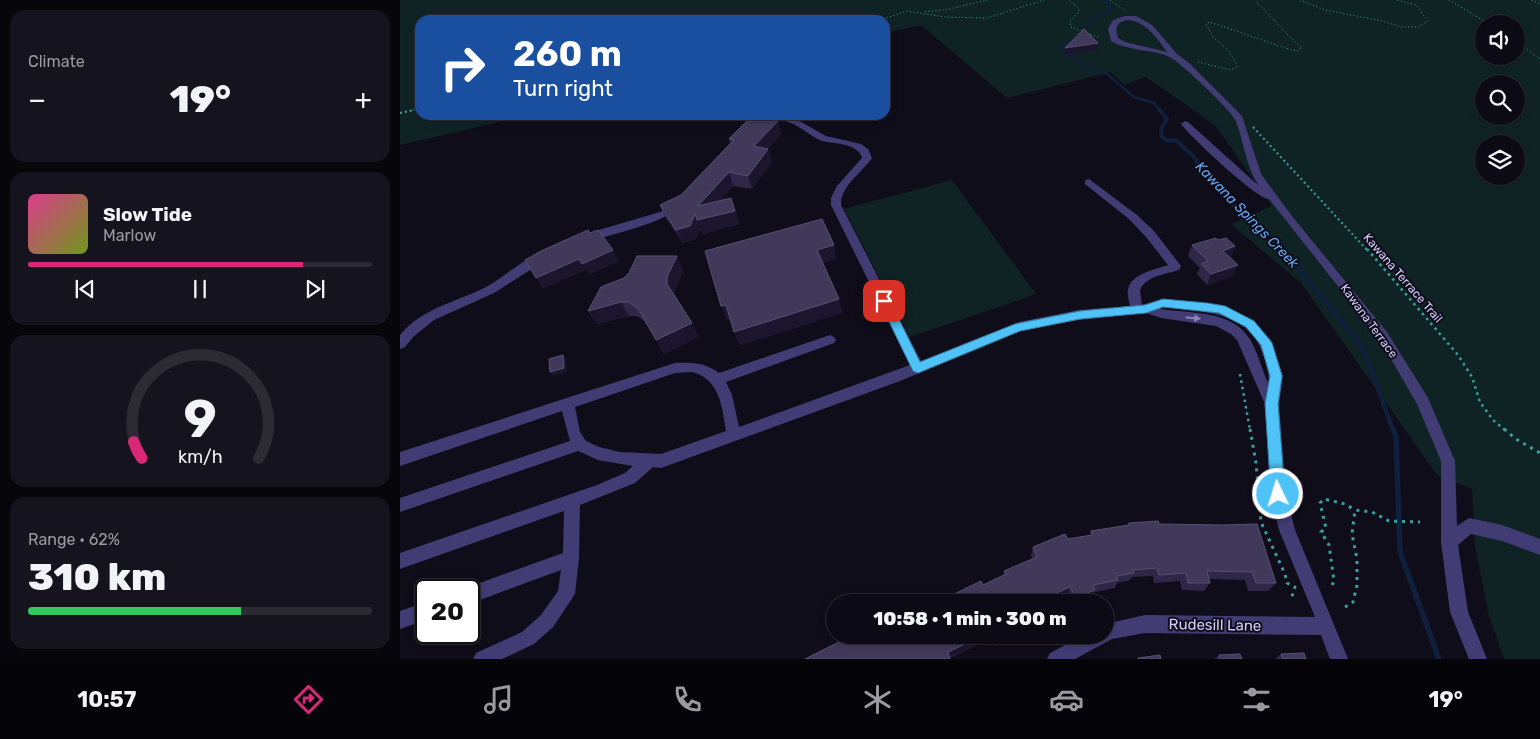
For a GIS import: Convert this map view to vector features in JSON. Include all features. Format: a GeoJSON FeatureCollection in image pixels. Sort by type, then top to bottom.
{"type":"FeatureCollection","features":[{"type":"Feature","properties":{"kind":"street","name":"Kawana Terrace"},"geometry":{"type":"LineString","coordinates":[[1174,56],[1122,44],[1114,39],[1112,29],[1116,22],[1122,18],[1141,20],[1154,30],[1174,56],[1186,64],[1239,118],[1256,174],[1383,335],[1424,402],[1448,461],[1449,542],[1459,612],[1478,659]]}},
{"type":"Feature","properties":{"kind":"street"},"geometry":{"type":"LineString","coordinates":[[751,126],[766,120]]}},
{"type":"Feature","properties":{"kind":"street"},"geometry":{"type":"LineString","coordinates":[[791,120],[823,138],[858,146],[865,151],[867,158],[863,165],[840,188],[835,198],[836,205],[918,368]]}},
{"type":"Feature","properties":{"kind":"street"},"geometry":{"type":"LineString","coordinates":[[1185,124],[1249,183],[1277,203]]}},
{"type":"Feature","properties":{"kind":"street"},"geometry":{"type":"LineString","coordinates":[[1089,182],[1138,222],[1175,266],[1175,268],[1142,278],[1138,283],[1134,289],[1141,309]]}},
{"type":"Feature","properties":{"kind":"street"},"geometry":{"type":"LineString","coordinates":[[580,240],[664,214],[681,204],[688,196]]}},
{"type":"Feature","properties":{"kind":"street"},"geometry":{"type":"LineString","coordinates":[[400,344],[407,333],[420,321],[492,289],[556,250]]}},
{"type":"Feature","properties":{"kind":"street"},"geometry":{"type":"LineString","coordinates":[[568,404],[572,426],[580,444],[596,452],[626,460],[661,461],[918,368],[1019,327],[1080,315],[1141,309],[1163,303],[1221,309],[1250,324],[1266,343],[1276,376],[1272,404],[1278,494],[1282,512],[1287,530],[1339,659]]}},
{"type":"Feature","properties":{"kind":"street"},"geometry":{"type":"LineString","coordinates":[[1141,309],[1160,314],[1207,319],[1226,324],[1239,333],[1248,344],[1258,375],[1272,404]]}},
{"type":"Feature","properties":{"kind":"street"},"geometry":{"type":"LineString","coordinates":[[718,379],[830,340]]}},
{"type":"Feature","properties":{"kind":"street"},"geometry":{"type":"LineString","coordinates":[[400,459],[676,368],[692,366],[708,370],[718,379],[726,396],[734,435]]}},
{"type":"Feature","properties":{"kind":"street"},"geometry":{"type":"LineString","coordinates":[[400,505],[580,444]]}},
{"type":"Feature","properties":{"kind":"street"},"geometry":{"type":"LineString","coordinates":[[400,561],[572,501],[630,478],[650,461]]}},
{"type":"Feature","properties":{"kind":"street"},"geometry":{"type":"LineString","coordinates":[[482,659],[528,638],[547,621],[566,594],[571,558],[572,501]]}},
{"type":"Feature","properties":{"kind":"street"},"geometry":{"type":"LineString","coordinates":[[1449,542],[1469,526],[1502,533],[1540,547]]}},
{"type":"Feature","properties":{"kind":"street"},"geometry":{"type":"LineString","coordinates":[[480,591],[571,558]]}},
{"type":"Feature","properties":{"kind":"street"},"geometry":{"type":"LineString","coordinates":[[400,620],[415,615]]}},
{"type":"Feature","properties":{"kind":"street","name":"Rudesill Lane"},"geometry":{"type":"LineString","coordinates":[[1114,630],[1145,624],[1327,626]]}},
{"type":"Feature","properties":{"kind":"street","name":"Rudesill Lane"},"geometry":{"type":"LineString","coordinates":[[1056,659],[1084,644]]}},
{"type":"Feature","properties":{"kind":"path"},"geometry":{"type":"LineString","coordinates":[[922,12],[950,9],[988,0]]}},
{"type":"Feature","properties":{"kind":"path"},"geometry":{"type":"LineString","coordinates":[[890,17],[907,11],[945,16],[987,18],[1044,0]]}},
{"type":"Feature","properties":{"kind":"path"},"geometry":{"type":"LineString","coordinates":[[1069,0],[1079,9],[1070,21],[1071,28],[1100,38]]}},
{"type":"Feature","properties":{"kind":"path"},"geometry":{"type":"LineString","coordinates":[[1186,64],[1200,61],[1230,70],[1238,66],[1228,50],[1213,36],[1206,24],[1210,22],[1243,32],[1283,48],[1300,50],[1301,46],[1286,35],[1271,15],[1254,0]]}},
{"type":"Feature","properties":{"kind":"path"},"geometry":{"type":"LineString","coordinates":[[1300,0],[1325,10],[1378,20],[1402,27],[1417,27],[1428,21],[1412,2],[1396,0]]}},
{"type":"Feature","properties":{"kind":"path"},"geometry":{"type":"LineString","coordinates":[[1449,0],[1475,15]]}},
{"type":"Feature","properties":{"kind":"path"},"geometry":{"type":"LineString","coordinates":[[1532,0],[1540,4]]}},
{"type":"Feature","properties":{"kind":"path"},"geometry":{"type":"LineString","coordinates":[[1525,48],[1540,59]]}},
{"type":"Feature","properties":{"kind":"path"},"geometry":{"type":"LineString","coordinates":[[400,114],[415,110]]}},
{"type":"Feature","properties":{"kind":"path","name":"Kawana Terrace Trail"},"geometry":{"type":"LineString","coordinates":[[1240,122],[1250,125],[1260,133],[1293,172],[1377,260],[1458,355],[1472,377],[1480,402],[1493,420],[1516,438],[1540,453]]}},
{"type":"Feature","properties":{"kind":"path"},"geometry":{"type":"LineString","coordinates":[[1332,585],[1334,581],[1329,545],[1322,532],[1326,528],[1320,503],[1324,500],[1346,504],[1356,510],[1372,512],[1389,521],[1420,522]]}},
{"type":"Feature","properties":{"kind":"path"},"geometry":{"type":"LineString","coordinates":[[1345,607],[1353,602],[1357,585],[1357,559],[1352,534],[1356,510]]}},
{"type":"Feature","properties":{"kind":"green space"},"geometry":{"type":"Polygon","coordinates":[[[400,0],[1540,0],[1540,659],[1504,659],[1489,616],[1475,546],[1472,489],[1437,475],[1301,283],[1231,224],[1272,206],[1215,125],[1146,77],[1124,85],[1111,72],[1007,98],[921,25],[890,32],[890,15],[415,15],[415,120],[508,120],[400,145],[400,0]]]}},
{"type":"Feature","properties":{"kind":"green space"},"geometry":{"type":"Polygon","coordinates":[[[952,180],[1036,294],[910,337],[844,209],[952,180]]]}},
{"type":"Feature","properties":{"kind":"building"},"geometry":{"type":"Polygon","coordinates":[[[1084,29],[1098,43],[1065,48],[1084,29]]]}},
{"type":"Feature","properties":{"kind":"building"},"geometry":{"type":"Polygon","coordinates":[[[747,121],[778,121],[754,146],[768,149],[748,176],[729,172],[698,206],[731,198],[735,211],[697,220],[695,214],[690,226],[676,230],[660,205],[681,195],[734,140],[729,139],[747,121]]]}},
{"type":"Feature","properties":{"kind":"building"},"geometry":{"type":"Polygon","coordinates":[[[822,219],[834,245],[817,250],[839,299],[734,332],[726,305],[721,306],[705,251],[822,219]]]}},
{"type":"Feature","properties":{"kind":"building"},"geometry":{"type":"Polygon","coordinates":[[[588,230],[590,233],[598,230],[613,250],[582,264],[579,259],[536,278],[525,260],[588,230]]]}},
{"type":"Feature","properties":{"kind":"building"},"geometry":{"type":"Polygon","coordinates":[[[1216,238],[1218,240],[1226,238],[1235,246],[1223,251],[1238,265],[1211,274],[1201,264],[1208,261],[1192,245],[1216,238]]]}},
{"type":"Feature","properties":{"kind":"building"},"geometry":{"type":"Polygon","coordinates":[[[637,256],[677,256],[667,277],[667,284],[692,323],[656,340],[639,310],[629,302],[621,302],[588,311],[601,287],[624,278],[629,273],[637,256]]]}},
{"type":"Feature","properties":{"kind":"building"},"geometry":{"type":"Polygon","coordinates":[[[563,355],[564,368],[550,372],[549,359],[563,355]]]}},
{"type":"Feature","properties":{"kind":"building"},"geometry":{"type":"Polygon","coordinates":[[[1158,521],[1159,524],[1257,524],[1276,583],[1256,583],[1252,572],[1207,571],[1210,583],[1188,583],[1186,573],[1159,575],[1157,568],[1133,570],[1134,573],[1117,576],[1118,580],[1093,585],[1095,590],[1086,594],[1074,594],[1070,587],[1055,594],[954,594],[981,581],[983,585],[1006,574],[1004,571],[1037,557],[1033,547],[1065,534],[1068,539],[1092,535],[1091,531],[1129,525],[1129,523],[1158,521]]]}},
{"type":"Feature","properties":{"kind":"building"},"geometry":{"type":"Polygon","coordinates":[[[835,644],[965,644],[948,652],[950,659],[805,659],[835,644]]]}},
{"type":"Feature","properties":{"kind":"building"},"geometry":{"type":"Polygon","coordinates":[[[1304,653],[1306,659],[1283,659],[1281,654],[1304,653]]]}},
{"type":"Feature","properties":{"kind":"building"},"geometry":{"type":"Polygon","coordinates":[[[1240,654],[1242,659],[1220,659],[1219,655],[1240,654]]]}},
{"type":"Feature","properties":{"kind":"building"},"geometry":{"type":"Polygon","coordinates":[[[1160,655],[1161,659],[1138,659],[1138,658],[1160,655]]]}},
{"type":"Feature","properties":{"kind":"waterway","name":"Kawana Spings Creek"},"geometry":{"type":"LineString","coordinates":[[1103,0],[1110,5],[1110,11],[1094,18],[1074,39],[1059,48],[1091,70],[1107,74],[1134,97],[1154,103],[1160,110]]}},
{"type":"Feature","properties":{"kind":"waterway","name":"Kawana Spings Creek"},"geometry":{"type":"LineString","coordinates":[[1159,109],[1167,119],[1161,129],[1162,137],[1166,140],[1177,141],[1194,157],[1202,172],[1234,206],[1284,251]]}},
{"type":"Feature","properties":{"kind":"waterway","name":"Kawana Spings Creek"},"geometry":{"type":"LineString","coordinates":[[1283,249],[1363,348],[1393,430]]}},
{"type":"Feature","properties":{"kind":"waterway","name":"Kawana Spings Creek"},"geometry":{"type":"LineString","coordinates":[[1393,429],[1396,437],[1400,552],[1439,659]]}},
{"type":"Feature","properties":{"kind":"route"},"geometry":{"type":"LineString","coordinates":[[884,301],[918,368],[1019,327],[1080,315],[1146,309],[1163,303],[1221,309],[1236,315],[1250,324],[1266,343],[1276,376],[1272,404],[1278,494]]}}]}
